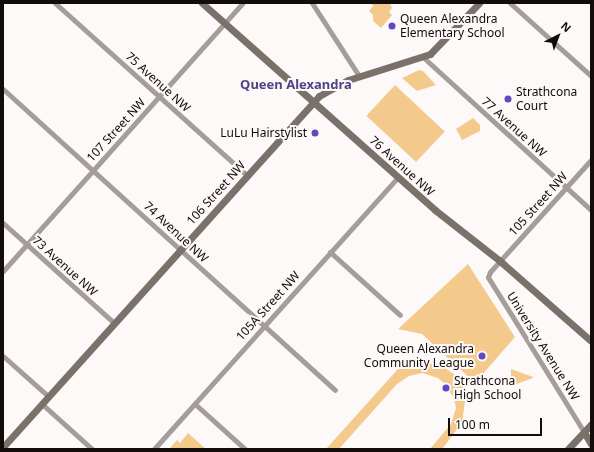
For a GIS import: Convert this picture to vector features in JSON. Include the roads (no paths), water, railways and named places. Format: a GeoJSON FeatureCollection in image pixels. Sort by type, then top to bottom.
{"type":"FeatureCollection","features":[{"type":"Feature","properties":{"kind":"street","name":"75 Avenue NW"},"geometry":{"type":"LineString","coordinates":[[55,3],[247,175]]}},
{"type":"Feature","properties":{"kind":"street","name":"76 Avenue NW"},"geometry":{"type":"LineString","coordinates":[[202,3],[398,177],[500,261],[591,341]]}},
{"type":"Feature","properties":{"kind":"street","name":"107 Street NW"},"geometry":{"type":"LineString","coordinates":[[3,271],[243,3]]}},
{"type":"Feature","properties":{"kind":"street"},"geometry":{"type":"LineString","coordinates":[[312,3],[358,76]]}},
{"type":"Feature","properties":{"kind":"street","name":"106 Street NW"},"geometry":{"type":"LineString","coordinates":[[3,447],[313,101],[321,94],[358,76],[424,58],[438,48],[479,3]]}},
{"type":"Feature","properties":{"kind":"street"},"geometry":{"type":"LineString","coordinates":[[510,3],[591,76]]}},
{"type":"Feature","properties":{"kind":"street","name":"77 Avenue NW"},"geometry":{"type":"LineString","coordinates":[[424,58],[591,210]]}},
{"type":"Feature","properties":{"kind":"street","name":"74 Avenue NW"},"geometry":{"type":"LineString","coordinates":[[3,89],[335,390]]}},
{"type":"Feature","properties":{"kind":"street","name":"105 Street NW"},"geometry":{"type":"LineString","coordinates":[[500,261],[591,160]]}},
{"type":"Feature","properties":{"kind":"street","name":"105A Street NW"},"geometry":{"type":"LineString","coordinates":[[154,449],[398,177]]}},
{"type":"Feature","properties":{"kind":"street","name":"73 Avenue NW"},"geometry":{"type":"LineString","coordinates":[[3,223],[114,323]]}},
{"type":"Feature","properties":{"kind":"street"},"geometry":{"type":"LineString","coordinates":[[330,252],[400,315]]}},
{"type":"Feature","properties":{"kind":"street","name":"University Avenue NW"},"geometry":{"type":"LineString","coordinates":[[500,261],[490,272],[489,281],[590,441]]}},
{"type":"Feature","properties":{"kind":"street"},"geometry":{"type":"LineString","coordinates":[[3,356],[48,396]]}},
{"type":"Feature","properties":{"kind":"street"},"geometry":{"type":"LineString","coordinates":[[42,404],[92,449]]}},
{"type":"Feature","properties":{"kind":"street"},"geometry":{"type":"LineString","coordinates":[[195,404],[245,449]]}},
{"type":"Feature","properties":{"kind":"street"},"geometry":{"type":"LineString","coordinates":[[568,449],[591,424]]}},
{"type":"Feature","properties":{"kind":"place","name":"Queen Alexandra Elementary School"},"geometry":{"type":"Point","coordinates":[392,26]}},
{"type":"Feature","properties":{"kind":"place","name":"Strathcona Court"},"geometry":{"type":"Point","coordinates":[508,99]}},
{"type":"Feature","properties":{"kind":"place","name":"LuLu Hairstylist"},"geometry":{"type":"Point","coordinates":[315,133]}},
{"type":"Feature","properties":{"kind":"place","name":"Queen Alexandra Community League"},"geometry":{"type":"Point","coordinates":[482,356]}},
{"type":"Feature","properties":{"kind":"place","name":"Strathcona High School"},"geometry":{"type":"Point","coordinates":[446,388]}},
{"type":"Feature","properties":{"kind":"district","name":"Queen Alexandra"},"geometry":{"type":"Point","coordinates":[296,84]}}]}
